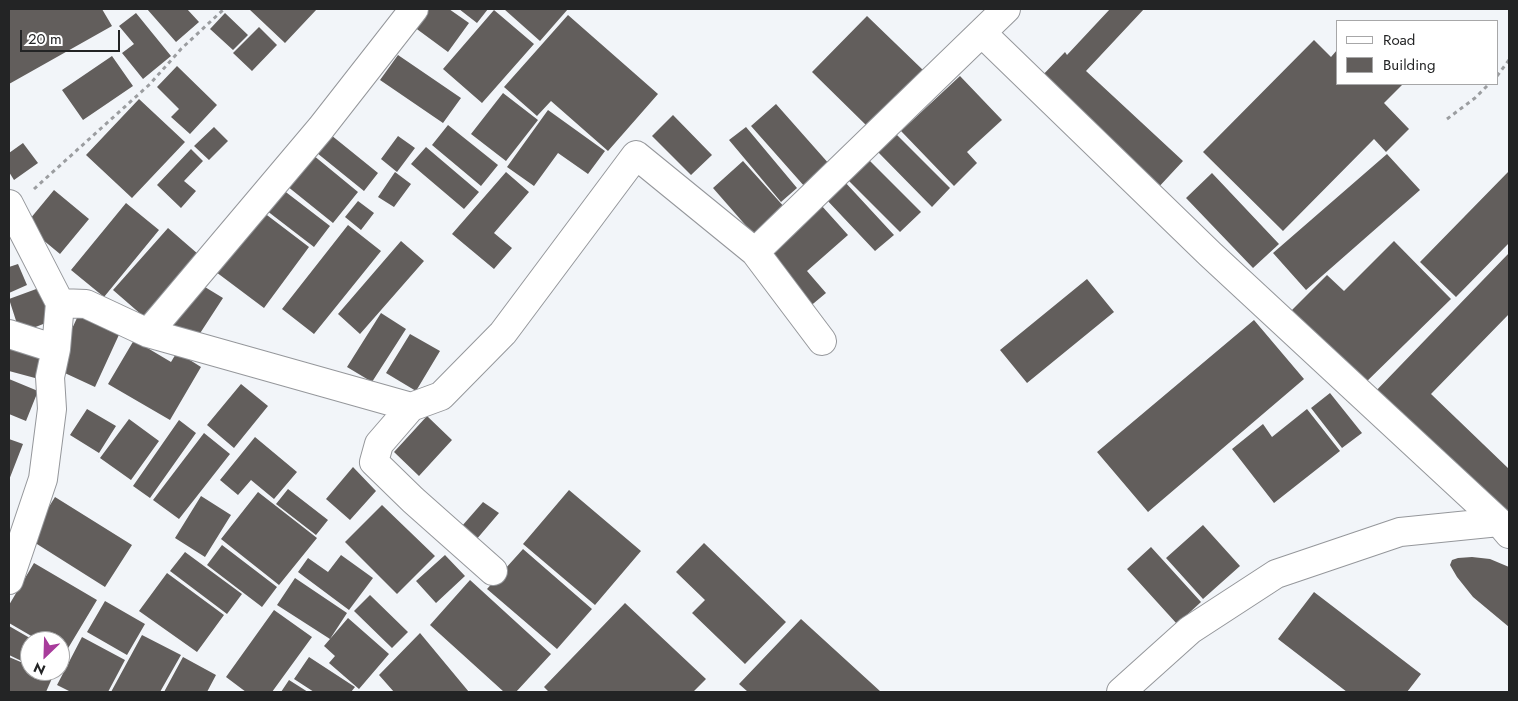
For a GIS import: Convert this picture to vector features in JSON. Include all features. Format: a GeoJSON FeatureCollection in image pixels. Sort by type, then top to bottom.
{"type":"FeatureCollection","features":[{"type":"Feature","properties":{"kind":"street"},"geometry":{"type":"LineString","coordinates":[[148,333],[321,128],[414,9]]}},
{"type":"Feature","properties":{"kind":"street"},"geometry":{"type":"LineString","coordinates":[[755,252],[1006,9]]}},
{"type":"Feature","properties":{"kind":"street"},"geometry":{"type":"LineString","coordinates":[[982,33],[1210,254],[1504,528]]}},
{"type":"Feature","properties":{"kind":"street"},"geometry":{"type":"LineString","coordinates":[[493,571],[413,500],[374,462],[380,444],[411,406],[441,396],[504,333],[636,155],[755,252],[822,341]]}},
{"type":"Feature","properties":{"kind":"street"},"geometry":{"type":"LineString","coordinates":[[9,580],[43,479],[52,409],[50,377],[56,349],[60,303],[10,207]]}},
{"type":"Feature","properties":{"kind":"street"},"geometry":{"type":"LineString","coordinates":[[60,303],[86,304],[148,333],[411,406]]}},
{"type":"Feature","properties":{"kind":"street"},"geometry":{"type":"LineString","coordinates":[[9,334],[56,349]]}},
{"type":"Feature","properties":{"kind":"street"},"geometry":{"type":"LineString","coordinates":[[1121,692],[1190,630],[1276,574],[1400,532],[1504,528]]}},
{"type":"Feature","properties":{"kind":"path"},"geometry":{"type":"LineString","coordinates":[[10,207],[150,84],[181,49],[224,9]]}},
{"type":"Feature","properties":{"kind":"path"},"geometry":{"type":"LineString","coordinates":[[1498,75],[1509,60]]}},
{"type":"Feature","properties":{"kind":"path"},"geometry":{"type":"LineString","coordinates":[[1447,119],[1475,98],[1488,85]]}},
{"type":"Feature","properties":{"kind":"building"},"geometry":{"type":"Polygon","coordinates":[[[9,9],[102,9],[112,26],[9,84],[9,9]]]}},
{"type":"Feature","properties":{"kind":"building"},"geometry":{"type":"Polygon","coordinates":[[[147,9],[187,9],[199,22],[176,42],[147,9]]]}},
{"type":"Feature","properties":{"kind":"building"},"geometry":{"type":"Polygon","coordinates":[[[249,9],[317,9],[285,43],[249,9]]]}},
{"type":"Feature","properties":{"kind":"building"},"geometry":{"type":"Polygon","coordinates":[[[422,9],[449,9],[469,23],[448,52],[410,24],[422,9]]]}},
{"type":"Feature","properties":{"kind":"building"},"geometry":{"type":"Polygon","coordinates":[[[459,9],[488,9],[477,23],[459,9]]]}},
{"type":"Feature","properties":{"kind":"building"},"geometry":{"type":"Polygon","coordinates":[[[504,9],[568,9],[540,41],[504,9]]]}},
{"type":"Feature","properties":{"kind":"building"},"geometry":{"type":"Polygon","coordinates":[[[1110,9],[1144,9],[1086,71],[1183,161],[1156,190],[1038,80],[1065,52],[1067,55],[1110,9]]]}},
{"type":"Feature","properties":{"kind":"building"},"geometry":{"type":"Polygon","coordinates":[[[494,10],[534,44],[482,103],[443,69],[494,10]]]}},
{"type":"Feature","properties":{"kind":"building"},"geometry":{"type":"Polygon","coordinates":[[[136,13],[171,56],[143,79],[122,53],[134,44],[119,26],[136,13]]]}},
{"type":"Feature","properties":{"kind":"building"},"geometry":{"type":"Polygon","coordinates":[[[225,13],[248,35],[233,50],[210,29],[225,13]]]}},
{"type":"Feature","properties":{"kind":"building"},"geometry":{"type":"Polygon","coordinates":[[[568,15],[658,94],[608,151],[551,101],[537,116],[504,87],[568,15]]]}},
{"type":"Feature","properties":{"kind":"building"},"geometry":{"type":"Polygon","coordinates":[[[867,16],[924,71],[868,127],[812,72],[867,16]]]}},
{"type":"Feature","properties":{"kind":"building"},"geometry":{"type":"Polygon","coordinates":[[[259,27],[277,45],[252,71],[233,53],[259,27]]]}},
{"type":"Feature","properties":{"kind":"building"},"geometry":{"type":"Polygon","coordinates":[[[1314,40],[1331,57],[1336,51],[1336,85],[1402,85],[1384,103],[1409,129],[1386,152],[1374,139],[1283,231],[1203,152],[1314,40]]]}},
{"type":"Feature","properties":{"kind":"building"},"geometry":{"type":"Polygon","coordinates":[[[398,55],[461,98],[443,123],[380,80],[398,55]]]}},
{"type":"Feature","properties":{"kind":"building"},"geometry":{"type":"Polygon","coordinates":[[[112,56],[133,86],[83,120],[62,90],[112,56]]]}},
{"type":"Feature","properties":{"kind":"building"},"geometry":{"type":"Polygon","coordinates":[[[177,66],[217,105],[190,134],[171,117],[179,109],[157,87],[177,66]]]}},
{"type":"Feature","properties":{"kind":"building"},"geometry":{"type":"Polygon","coordinates":[[[960,76],[1002,120],[967,152],[977,163],[954,186],[901,131],[960,76]]]}},
{"type":"Feature","properties":{"kind":"building"},"geometry":{"type":"Polygon","coordinates":[[[503,93],[538,120],[506,161],[471,134],[503,93]]]}},
{"type":"Feature","properties":{"kind":"building"},"geometry":{"type":"Polygon","coordinates":[[[139,99],[185,142],[132,198],[86,155],[139,99]]]}},
{"type":"Feature","properties":{"kind":"building"},"geometry":{"type":"Polygon","coordinates":[[[776,104],[830,165],[805,187],[751,126],[776,104]]]}},
{"type":"Feature","properties":{"kind":"building"},"geometry":{"type":"Polygon","coordinates":[[[548,110],[605,151],[588,174],[558,153],[534,186],[507,167],[548,110]]]}},
{"type":"Feature","properties":{"kind":"building"},"geometry":{"type":"Polygon","coordinates":[[[673,115],[712,155],[691,175],[652,136],[673,115]]]}},
{"type":"Feature","properties":{"kind":"building"},"geometry":{"type":"Polygon","coordinates":[[[448,125],[498,165],[481,186],[432,145],[448,125]]]}},
{"type":"Feature","properties":{"kind":"building"},"geometry":{"type":"Polygon","coordinates":[[[214,127],[228,141],[209,160],[194,146],[214,127]]]}},
{"type":"Feature","properties":{"kind":"building"},"geometry":{"type":"Polygon","coordinates":[[[746,127],[797,188],[781,202],[729,140],[746,127]]]}},
{"type":"Feature","properties":{"kind":"building"},"geometry":{"type":"Polygon","coordinates":[[[895,133],[950,188],[932,207],[877,151],[895,133]]]}},
{"type":"Feature","properties":{"kind":"building"},"geometry":{"type":"Polygon","coordinates":[[[331,135],[378,173],[364,191],[317,153],[331,135]]]}},
{"type":"Feature","properties":{"kind":"building"},"geometry":{"type":"Polygon","coordinates":[[[398,136],[415,148],[397,172],[381,159],[398,136]]]}},
{"type":"Feature","properties":{"kind":"building"},"geometry":{"type":"Polygon","coordinates":[[[23,143],[38,163],[14,180],[9,172],[9,153],[23,143]]]}},
{"type":"Feature","properties":{"kind":"building"},"geometry":{"type":"Polygon","coordinates":[[[426,147],[479,192],[464,209],[411,164],[426,147]]]}},
{"type":"Feature","properties":{"kind":"building"},"geometry":{"type":"Polygon","coordinates":[[[191,149],[203,161],[184,181],[196,191],[181,208],[157,185],[191,149]]]}},
{"type":"Feature","properties":{"kind":"building"},"geometry":{"type":"Polygon","coordinates":[[[1387,154],[1420,190],[1306,290],[1273,253],[1387,154]]]}},
{"type":"Feature","properties":{"kind":"building"},"geometry":{"type":"Polygon","coordinates":[[[313,155],[358,192],[333,223],[287,186],[313,155]]]}},
{"type":"Feature","properties":{"kind":"building"},"geometry":{"type":"Polygon","coordinates":[[[865,156],[921,212],[900,232],[844,176],[865,156]]]}},
{"type":"Feature","properties":{"kind":"building"},"geometry":{"type":"Polygon","coordinates":[[[743,161],[786,209],[755,236],[713,188],[743,161]]]}},
{"type":"Feature","properties":{"kind":"building"},"geometry":{"type":"Polygon","coordinates":[[[1509,171],[1509,243],[1456,297],[1420,262],[1509,171]]]}},
{"type":"Feature","properties":{"kind":"building"},"geometry":{"type":"Polygon","coordinates":[[[395,172],[411,184],[394,207],[378,197],[395,172]]]}},
{"type":"Feature","properties":{"kind":"building"},"geometry":{"type":"Polygon","coordinates":[[[506,172],[529,192],[494,233],[512,248],[494,269],[452,234],[506,172]]]}},
{"type":"Feature","properties":{"kind":"building"},"geometry":{"type":"Polygon","coordinates":[[[1212,173],[1279,244],[1253,268],[1186,198],[1212,173]]]}},
{"type":"Feature","properties":{"kind":"building"},"geometry":{"type":"Polygon","coordinates":[[[844,181],[894,235],[875,251],[825,198],[844,181]]]}},
{"type":"Feature","properties":{"kind":"building"},"geometry":{"type":"Polygon","coordinates":[[[278,186],[330,226],[314,247],[262,207],[278,186]]]}},
{"type":"Feature","properties":{"kind":"building"},"geometry":{"type":"Polygon","coordinates":[[[54,190],[89,219],[60,254],[25,225],[54,190]]]}},
{"type":"Feature","properties":{"kind":"building"},"geometry":{"type":"Polygon","coordinates":[[[358,201],[374,213],[361,230],[345,217],[358,201]]]}},
{"type":"Feature","properties":{"kind":"building"},"geometry":{"type":"Polygon","coordinates":[[[126,203],[159,230],[104,297],[71,270],[126,203]]]}},
{"type":"Feature","properties":{"kind":"building"},"geometry":{"type":"Polygon","coordinates":[[[821,205],[848,235],[807,271],[826,293],[808,308],[762,256],[821,205]]]}},
{"type":"Feature","properties":{"kind":"building"},"geometry":{"type":"Polygon","coordinates":[[[259,209],[309,247],[264,308],[212,269],[259,209]]]}},
{"type":"Feature","properties":{"kind":"building"},"geometry":{"type":"Polygon","coordinates":[[[348,225],[381,251],[314,334],[282,309],[348,225]]]}},
{"type":"Feature","properties":{"kind":"building"},"geometry":{"type":"Polygon","coordinates":[[[168,228],[198,254],[143,316],[113,290],[168,228]]]}},
{"type":"Feature","properties":{"kind":"building"},"geometry":{"type":"Polygon","coordinates":[[[401,241],[424,261],[360,334],[338,314],[401,241]]]}},
{"type":"Feature","properties":{"kind":"building"},"geometry":{"type":"Polygon","coordinates":[[[1394,241],[1451,299],[1361,387],[1288,314],[1327,275],[1344,291],[1394,241]]]}},
{"type":"Feature","properties":{"kind":"building"},"geometry":{"type":"Polygon","coordinates":[[[1509,253],[1509,314],[1431,394],[1509,469],[1509,529],[1371,396],[1509,253]]]}},
{"type":"Feature","properties":{"kind":"building"},"geometry":{"type":"Polygon","coordinates":[[[18,264],[27,285],[9,293],[9,267],[18,264]]]}},
{"type":"Feature","properties":{"kind":"building"},"geometry":{"type":"Polygon","coordinates":[[[1087,279],[1114,312],[1027,383],[1000,350],[1087,279]]]}},
{"type":"Feature","properties":{"kind":"building"},"geometry":{"type":"Polygon","coordinates":[[[200,284],[223,298],[195,341],[172,327],[200,284]]]}},
{"type":"Feature","properties":{"kind":"building"},"geometry":{"type":"Polygon","coordinates":[[[39,288],[51,321],[20,333],[9,299],[39,288]]]}},
{"type":"Feature","properties":{"kind":"building"},"geometry":{"type":"Polygon","coordinates":[[[82,307],[123,326],[95,387],[54,368],[82,307]]]}},
{"type":"Feature","properties":{"kind":"building"},"geometry":{"type":"Polygon","coordinates":[[[381,313],[406,329],[372,382],[347,367],[381,313]]]}},
{"type":"Feature","properties":{"kind":"building"},"geometry":{"type":"Polygon","coordinates":[[[1254,320],[1304,379],[1148,512],[1097,452],[1254,320]]]}},
{"type":"Feature","properties":{"kind":"building"},"geometry":{"type":"Polygon","coordinates":[[[410,334],[440,351],[416,391],[386,373],[410,334]]]}},
{"type":"Feature","properties":{"kind":"building"},"geometry":{"type":"Polygon","coordinates":[[[9,340],[43,350],[35,378],[9,371],[9,340]]]}},
{"type":"Feature","properties":{"kind":"building"},"geometry":{"type":"Polygon","coordinates":[[[134,340],[171,362],[177,352],[201,367],[170,420],[108,384],[134,340]]]}},
{"type":"Feature","properties":{"kind":"building"},"geometry":{"type":"Polygon","coordinates":[[[9,379],[38,391],[26,421],[9,414],[9,379]]]}},
{"type":"Feature","properties":{"kind":"building"},"geometry":{"type":"Polygon","coordinates":[[[241,384],[268,406],[234,448],[207,425],[241,384]]]}},
{"type":"Feature","properties":{"kind":"building"},"geometry":{"type":"Polygon","coordinates":[[[1330,393],[1362,433],[1342,448],[1311,408],[1330,393]]]}},
{"type":"Feature","properties":{"kind":"building"},"geometry":{"type":"Polygon","coordinates":[[[87,409],[116,426],[99,453],[70,435],[87,409]]]}},
{"type":"Feature","properties":{"kind":"building"},"geometry":{"type":"Polygon","coordinates":[[[1307,409],[1340,451],[1274,503],[1232,449],[1263,424],[1272,437],[1307,409]]]}},
{"type":"Feature","properties":{"kind":"building"},"geometry":{"type":"Polygon","coordinates":[[[427,416],[452,440],[419,476],[394,452],[427,416]]]}},
{"type":"Feature","properties":{"kind":"building"},"geometry":{"type":"Polygon","coordinates":[[[129,419],[159,441],[131,480],[100,458],[129,419]]]}},
{"type":"Feature","properties":{"kind":"building"},"geometry":{"type":"Polygon","coordinates":[[[179,420],[196,433],[150,498],[133,486],[179,420]]]}},
{"type":"Feature","properties":{"kind":"building"},"geometry":{"type":"Polygon","coordinates":[[[204,433],[230,454],[179,519],[153,500],[204,433]]]}},
{"type":"Feature","properties":{"kind":"building"},"geometry":{"type":"Polygon","coordinates":[[[255,437],[297,472],[274,499],[251,480],[238,495],[220,480],[255,437]]]}},
{"type":"Feature","properties":{"kind":"building"},"geometry":{"type":"Polygon","coordinates":[[[9,439],[23,444],[9,480],[9,439]]]}},
{"type":"Feature","properties":{"kind":"building"},"geometry":{"type":"Polygon","coordinates":[[[353,467],[376,491],[350,520],[326,499],[353,467]]]}},
{"type":"Feature","properties":{"kind":"building"},"geometry":{"type":"Polygon","coordinates":[[[288,489],[328,520],[316,535],[276,504],[288,489]]]}},
{"type":"Feature","properties":{"kind":"building"},"geometry":{"type":"Polygon","coordinates":[[[569,490],[641,551],[595,605],[523,544],[569,490]]]}},
{"type":"Feature","properties":{"kind":"building"},"geometry":{"type":"Polygon","coordinates":[[[258,492],[317,538],[279,585],[221,539],[258,492]]]}},
{"type":"Feature","properties":{"kind":"building"},"geometry":{"type":"Polygon","coordinates":[[[201,496],[231,515],[205,557],[175,538],[201,496]]]}},
{"type":"Feature","properties":{"kind":"building"},"geometry":{"type":"Polygon","coordinates":[[[55,497],[132,545],[105,587],[29,539],[55,497]]]}},
{"type":"Feature","properties":{"kind":"building"},"geometry":{"type":"Polygon","coordinates":[[[483,502],[499,513],[470,547],[455,534],[483,502]]]}},
{"type":"Feature","properties":{"kind":"building"},"geometry":{"type":"Polygon","coordinates":[[[382,505],[435,556],[397,594],[345,542],[382,505]]]}},
{"type":"Feature","properties":{"kind":"building"},"geometry":{"type":"Polygon","coordinates":[[[1203,525],[1240,566],[1203,599],[1166,558],[1203,525]]]}},
{"type":"Feature","properties":{"kind":"building"},"geometry":{"type":"Polygon","coordinates":[[[704,543],[786,622],[745,664],[692,613],[705,600],[676,572],[704,543]]]}},
{"type":"Feature","properties":{"kind":"building"},"geometry":{"type":"Polygon","coordinates":[[[222,545],[277,587],[262,607],[207,565],[222,545]]]}},
{"type":"Feature","properties":{"kind":"building"},"geometry":{"type":"Polygon","coordinates":[[[1151,547],[1201,602],[1177,624],[1127,569],[1151,547]]]}},
{"type":"Feature","properties":{"kind":"building"},"geometry":{"type":"Polygon","coordinates":[[[523,549],[592,609],[557,649],[487,589],[523,549]]]}},
{"type":"Feature","properties":{"kind":"building"},"geometry":{"type":"Polygon","coordinates":[[[185,552],[242,594],[227,614],[170,571],[185,552]]]}},
{"type":"Feature","properties":{"kind":"building"},"geometry":{"type":"Polygon","coordinates":[[[341,555],[373,578],[349,610],[298,572],[308,558],[328,572],[341,555]]]}},
{"type":"Feature","properties":{"kind":"building"},"geometry":{"type":"Polygon","coordinates":[[[445,555],[465,576],[436,603],[416,581],[445,555]]]}},
{"type":"Feature","properties":{"kind":"building"},"geometry":{"type":"Polygon","coordinates":[[[1472,557],[1490,559],[1509,567],[1509,627],[1473,597],[1450,565],[1452,560],[1472,557]]]}},
{"type":"Feature","properties":{"kind":"building"},"geometry":{"type":"Polygon","coordinates":[[[34,563],[97,600],[70,645],[70,631],[23,631],[9,623],[9,605],[34,563]]]}},
{"type":"Feature","properties":{"kind":"building"},"geometry":{"type":"Polygon","coordinates":[[[167,573],[224,615],[197,652],[139,611],[167,573]]]}},
{"type":"Feature","properties":{"kind":"building"},"geometry":{"type":"Polygon","coordinates":[[[295,578],[347,613],[330,639],[277,605],[295,578]]]}},
{"type":"Feature","properties":{"kind":"building"},"geometry":{"type":"Polygon","coordinates":[[[470,580],[551,654],[516,692],[504,692],[430,625],[470,580]]]}},
{"type":"Feature","properties":{"kind":"building"},"geometry":{"type":"Polygon","coordinates":[[[1314,592],[1421,674],[1407,692],[1347,692],[1278,639],[1314,592]]]}},
{"type":"Feature","properties":{"kind":"building"},"geometry":{"type":"Polygon","coordinates":[[[370,595],[408,632],[392,648],[354,611],[370,595]]]}},
{"type":"Feature","properties":{"kind":"building"},"geometry":{"type":"Polygon","coordinates":[[[105,601],[145,624],[127,655],[87,632],[105,601]]]}},
{"type":"Feature","properties":{"kind":"building"},"geometry":{"type":"Polygon","coordinates":[[[625,603],[706,679],[693,692],[549,692],[544,687],[625,603]]]}},
{"type":"Feature","properties":{"kind":"building"},"geometry":{"type":"Polygon","coordinates":[[[274,610],[312,637],[272,692],[246,692],[226,677],[274,610]]]}},
{"type":"Feature","properties":{"kind":"building"},"geometry":{"type":"Polygon","coordinates":[[[348,618],[389,654],[359,689],[329,663],[335,656],[324,646],[348,618]]]}},
{"type":"Feature","properties":{"kind":"building"},"geometry":{"type":"Polygon","coordinates":[[[801,619],[881,692],[748,692],[739,684],[801,619]]]}},
{"type":"Feature","properties":{"kind":"building"},"geometry":{"type":"Polygon","coordinates":[[[9,626],[20,632],[20,660],[9,655],[9,626]]]}},
{"type":"Feature","properties":{"kind":"building"},"geometry":{"type":"Polygon","coordinates":[[[420,633],[469,692],[394,692],[379,675],[420,633]]]}},
{"type":"Feature","properties":{"kind":"building"},"geometry":{"type":"Polygon","coordinates":[[[142,635],[181,655],[160,692],[111,692],[142,635]]]}},
{"type":"Feature","properties":{"kind":"building"},"geometry":{"type":"Polygon","coordinates":[[[82,637],[125,660],[108,692],[71,692],[57,685],[59,681],[70,681],[70,660],[82,637]]]}},
{"type":"Feature","properties":{"kind":"building"},"geometry":{"type":"Polygon","coordinates":[[[9,657],[20,662],[20,681],[51,681],[46,692],[9,692],[9,657]]]}},
{"type":"Feature","properties":{"kind":"building"},"geometry":{"type":"Polygon","coordinates":[[[183,657],[216,675],[207,692],[164,692],[183,657]]]}},
{"type":"Feature","properties":{"kind":"building"},"geometry":{"type":"Polygon","coordinates":[[[309,657],[355,687],[351,692],[314,692],[294,679],[309,657]]]}},
{"type":"Feature","properties":{"kind":"building"},"geometry":{"type":"Polygon","coordinates":[[[289,680],[308,692],[281,692],[289,680]]]}}]}
